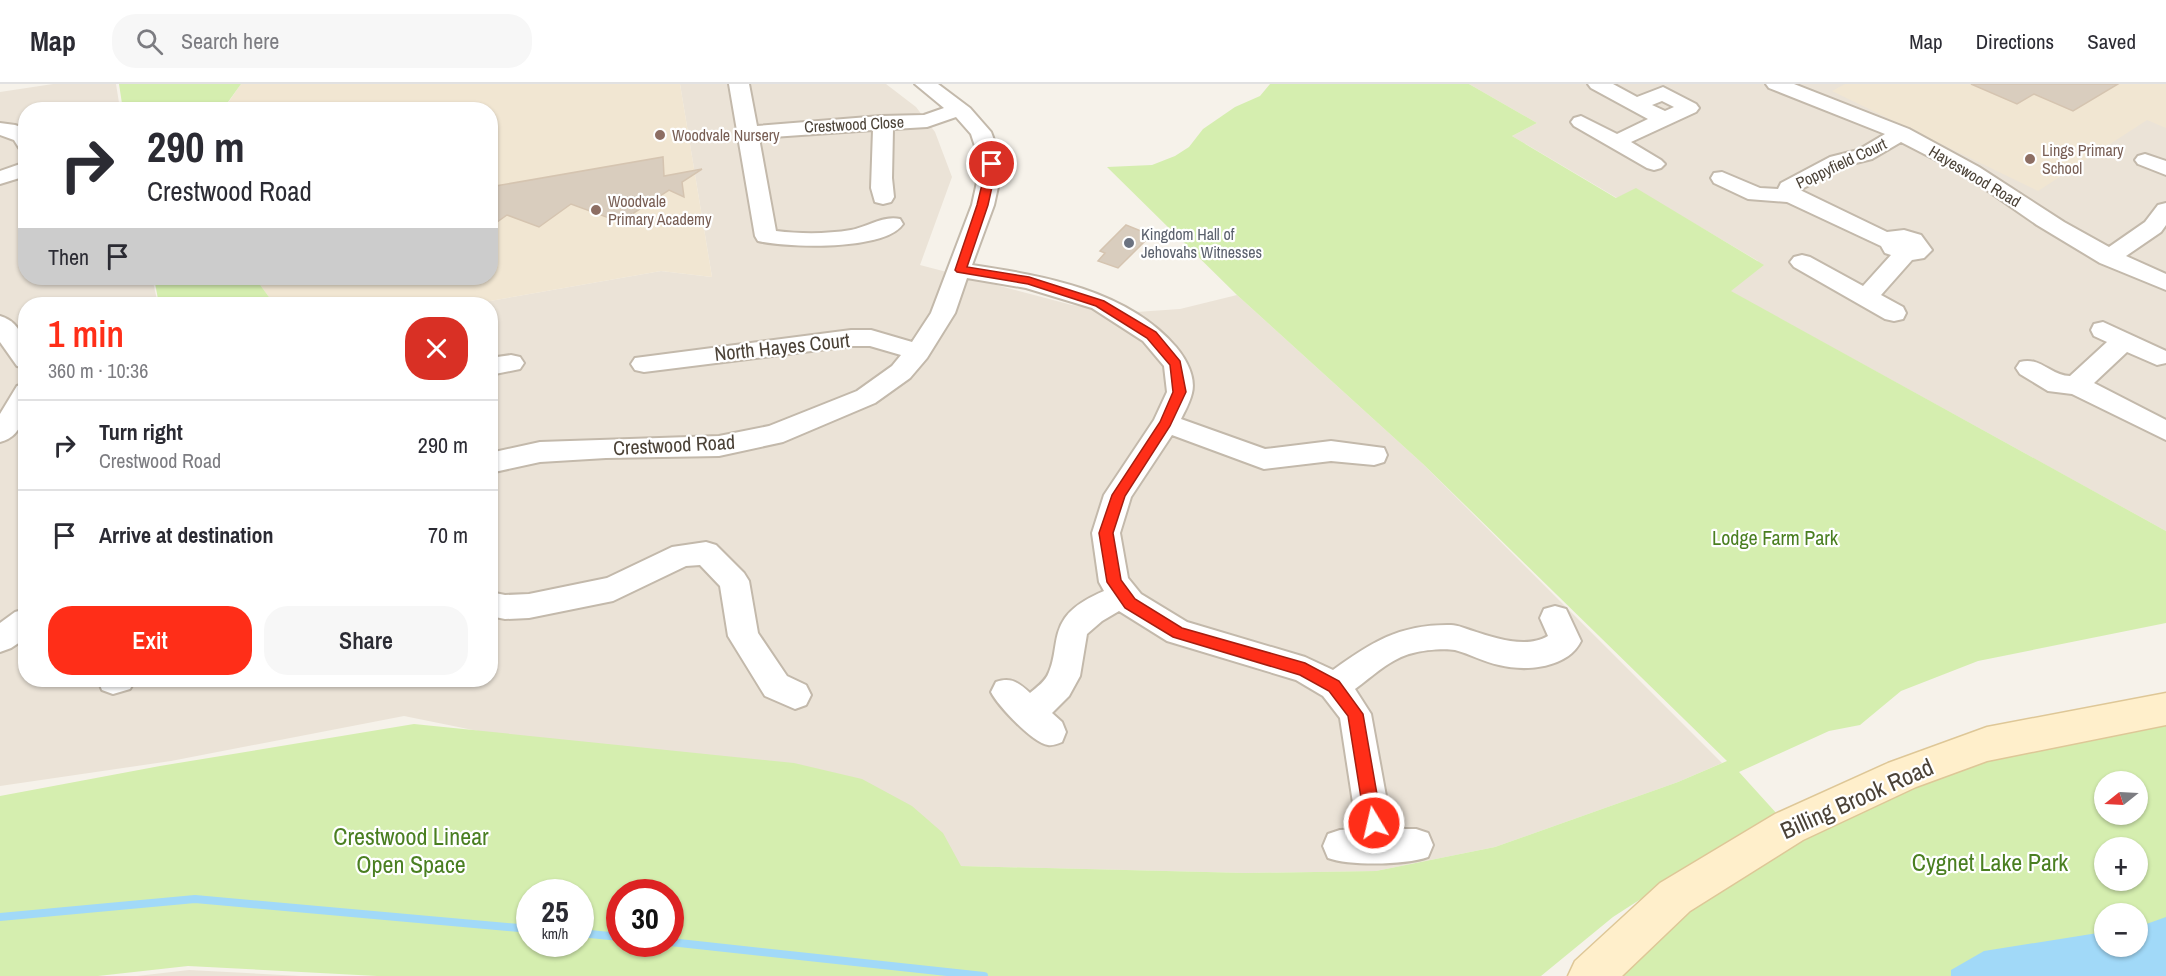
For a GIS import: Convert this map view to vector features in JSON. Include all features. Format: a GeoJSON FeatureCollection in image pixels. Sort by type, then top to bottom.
{"type":"FeatureCollection","features":[{"type":"Feature","properties":{"kind":"street"},"geometry":{"type":"LineString","coordinates":[[739,84],[766,236],[811,240],[880,230],[892,224]]}},
{"type":"Feature","properties":{"kind":"street","name":"Crestwood Road"},"geometry":{"type":"LineString","coordinates":[[498,461],[540,452],[719,446],[774,435],[866,397],[901,372],[918,352],[944,313],[982,205],[992,164],[981,132],[959,109],[925,84]]}},
{"type":"Feature","properties":{"kind":"street"},"geometry":{"type":"LineString","coordinates":[[1598,84],[1664,119]]}},
{"type":"Feature","properties":{"kind":"street","name":"Hayeswood Road"},"geometry":{"type":"LineString","coordinates":[[1776,84],[1859,114],[1902,133],[1973,172],[2054,226],[2109,258],[2166,283]]}},
{"type":"Feature","properties":{"kind":"street"},"geometry":{"type":"LineString","coordinates":[[1616,142],[1664,119],[1697,112],[1663,93],[1636,104]]}},
{"type":"Feature","properties":{"kind":"street","name":"Crestwood Close"},"geometry":{"type":"LineString","coordinates":[[747,133],[790,128],[927,121],[959,109]]}},
{"type":"Feature","properties":{"kind":"street"},"geometry":{"type":"LineString","coordinates":[[881,122],[884,128],[884,155],[879,184],[883,197]]}},
{"type":"Feature","properties":{"kind":"street"},"geometry":{"type":"LineString","coordinates":[[1581,122],[1654,164]]}},
{"type":"Feature","properties":{"kind":"street"},"geometry":{"type":"LineString","coordinates":[[0,129],[8,129],[18,134]]}},
{"type":"Feature","properties":{"kind":"street","name":"Poppyfield Court"},"geometry":{"type":"LineString","coordinates":[[1791,196],[1789,188],[1837,161],[1865,155],[1902,133]]}},
{"type":"Feature","properties":{"kind":"street"},"geometry":{"type":"LineString","coordinates":[[2145,160],[2166,169]]}},
{"type":"Feature","properties":{"kind":"street"},"geometry":{"type":"LineString","coordinates":[[0,178],[18,171]]}},
{"type":"Feature","properties":{"kind":"street","name":"Poppyfield Court"},"geometry":{"type":"LineString","coordinates":[[1722,178],[1756,194],[1791,196],[1898,248],[1874,289],[1863,296]]}},
{"type":"Feature","properties":{"kind":"street"},"geometry":{"type":"LineString","coordinates":[[2109,258],[2153,228],[2166,210]]}},
{"type":"Feature","properties":{"kind":"street"},"geometry":{"type":"LineString","coordinates":[[1802,262],[1894,314]]}},
{"type":"Feature","properties":{"kind":"street"},"geometry":{"type":"LineString","coordinates":[[960,270],[1029,280],[1100,303],[1152,335],[1176,364],[1180,392],[1166,423],[1118,495],[1106,533],[1114,582],[1130,603],[1178,632],[1305,670],[1334,686],[1355,714],[1377,845]]}},
{"type":"Feature","properties":{"kind":"street"},"geometry":{"type":"LineString","coordinates":[[0,324],[18,349]]}},
{"type":"Feature","properties":{"kind":"street"},"geometry":{"type":"LineString","coordinates":[[2076,385],[2114,335],[2157,357]]}},
{"type":"Feature","properties":{"kind":"street","name":"North Hayes Court"},"geometry":{"type":"LineString","coordinates":[[644,364],[851,338],[871,338],[918,352]]}},
{"type":"Feature","properties":{"kind":"street"},"geometry":{"type":"LineString","coordinates":[[2029,368],[2057,385],[2076,385],[2166,431]]}},
{"type":"Feature","properties":{"kind":"street"},"geometry":{"type":"LineString","coordinates":[[0,433],[18,408]]}},
{"type":"Feature","properties":{"kind":"street"},"geometry":{"type":"LineString","coordinates":[[1166,423],[1264,459],[1331,451],[1374,455]]}},
{"type":"Feature","properties":{"kind":"street"},"geometry":{"type":"LineString","coordinates":[[498,606],[529,606],[613,589],[682,555],[706,553],[734,580],[742,636],[776,686],[795,695]]}},
{"type":"Feature","properties":{"kind":"street"},"geometry":{"type":"LineString","coordinates":[[1029,712],[1051,694],[1063,678],[1071,635],[1076,626],[1122,595]]}},
{"type":"Feature","properties":{"kind":"street"},"geometry":{"type":"LineString","coordinates":[[1334,686],[1383,651],[1412,640],[1453,637],[1500,654],[1544,654],[1566,641],[1555,618]]}},
{"type":"Feature","properties":{"kind":"street"},"geometry":{"type":"LineString","coordinates":[[0,639],[18,627]]}},
{"type":"Feature","properties":{"kind":"street","name":"Billing Brook Road"},"geometry":{"type":"LineString","coordinates":[[1590,976],[1675,897],[1789,827],[1902,775],[1987,744],[2166,709]]}},
{"type":"Feature","properties":{"kind":"street"},"geometry":{"type":"LineString","coordinates":[[1340,846],[1416,844]]}},
{"type":"Feature","properties":{"kind":"shaded area"},"geometry":{"type":"Polygon","coordinates":[[[53,84],[116,84],[119,102],[18,102],[18,285],[154,285],[156,297],[18,297],[18,687],[498,687],[498,300],[661,271],[712,277],[680,84],[886,84],[916,107],[935,132],[952,177],[920,265],[1072,305],[1136,312],[1180,309],[1237,295],[1423,464],[1722,763],[1678,782],[1495,847],[1376,871],[1246,873],[961,866],[635,763],[404,716],[171,761],[0,786],[0,92],[53,84]]]}},
{"type":"Feature","properties":{"kind":"shaded area","name":"Woodvale Primary Academy"},"geometry":{"type":"Polygon","coordinates":[[[241,84],[680,84],[712,277],[661,271],[498,300],[498,297],[269,297],[260,285],[498,285],[498,102],[229,102],[241,84]]]}},
{"type":"Feature","properties":{"kind":"shaded area"},"geometry":{"type":"Polygon","coordinates":[[[1469,84],[2166,84],[2166,531],[1730,291],[1758,261],[1636,189],[1617,198],[1512,136],[1537,123],[1469,84]]]}},
{"type":"Feature","properties":{"kind":"shaded area","name":"Lings Primary School"},"geometry":{"type":"Polygon","coordinates":[[[1845,84],[2166,84],[2166,128],[2147,120],[2038,191],[1832,91],[1845,84]]]}},
{"type":"Feature","properties":{"kind":"shaded area"},"geometry":{"type":"Polygon","coordinates":[[[189,970],[301,976],[137,976],[189,970]]]}},
{"type":"Feature","properties":{"kind":"green space"},"geometry":{"type":"Polygon","coordinates":[[[119,84],[241,84],[228,102],[122,102],[119,84]]]}},
{"type":"Feature","properties":{"kind":"green space"},"geometry":{"type":"Polygon","coordinates":[[[1270,84],[1469,84],[1537,123],[1512,136],[1616,198],[1636,188],[1764,265],[1731,291],[2166,531],[2166,623],[1978,661],[1901,691],[1860,725],[1829,731],[1739,772],[1778,815],[1718,849],[1613,917],[1541,976],[377,976],[188,966],[98,976],[0,976],[0,796],[160,766],[414,724],[794,763],[862,779],[912,806],[943,833],[961,866],[1246,873],[1376,871],[1495,847],[1678,782],[1727,761],[1423,464],[1237,295],[1107,167],[1152,165],[1175,156],[1189,147],[1203,129],[1235,107],[1260,96],[1270,84]]]}},
{"type":"Feature","properties":{"kind":"green space"},"geometry":{"type":"Polygon","coordinates":[[[155,285],[260,285],[269,297],[158,297],[155,285]]]}},
{"type":"Feature","properties":{"kind":"green space","name":"Cygnet Lake Park"},"geometry":{"type":"Polygon","coordinates":[[[2166,709],[2166,976],[1590,976],[1606,963],[1902,775],[2166,709]]]}},
{"type":"Feature","properties":{"kind":"water"},"geometry":{"type":"Polygon","coordinates":[[[2166,917],[2166,976],[1951,976],[1951,970],[1984,951],[2094,934],[2094,957],[2148,957],[2148,923],[2166,917]]]}},
{"type":"Feature","properties":{"kind":"building"},"geometry":{"type":"Polygon","coordinates":[[[1971,84],[2118,84],[2073,111],[2034,94],[2017,104],[1971,84]]]}},
{"type":"Feature","properties":{"kind":"building"},"geometry":{"type":"Polygon","coordinates":[[[663,157],[664,176],[702,169],[682,182],[684,197],[669,190],[620,222],[571,204],[539,227],[507,215],[498,221],[498,186],[663,157]]]}},
{"type":"Feature","properties":{"kind":"building","name":"Kingdom Hall of Jehovahs Witnesses"},"geometry":{"type":"Polygon","coordinates":[[[1126,225],[1151,235],[1118,268],[1098,261],[1105,253],[1100,251],[1126,225]]]}},
{"type":"Feature","properties":{"kind":"waterway"},"geometry":{"type":"LineString","coordinates":[[0,917],[195,899],[516,928]]}},
{"type":"Feature","properties":{"kind":"waterway"},"geometry":{"type":"LineString","coordinates":[[594,934],[606,936]]}},
{"type":"Feature","properties":{"kind":"waterway"},"geometry":{"type":"LineString","coordinates":[[684,944],[984,976]]}},
{"type":"Feature","properties":{"kind":"place","name":"Woodvale Nursery"},"geometry":{"type":"Point","coordinates":[660,135]}},
{"type":"Feature","properties":{"kind":"place","name":"Lings Primary School"},"geometry":{"type":"Point","coordinates":[2030,159]}},
{"type":"Feature","properties":{"kind":"place","name":"Woodvale Primary Academy"},"geometry":{"type":"Point","coordinates":[596,210]}},
{"type":"Feature","properties":{"kind":"place","name":"Kingdom Hall of Jehovahs Witnesses"},"geometry":{"type":"Point","coordinates":[1129,243]}},
{"type":"Feature","properties":{"kind":"route"},"geometry":{"type":"LineString","coordinates":[[992,164],[982,205],[960,270],[1029,280],[1100,303],[1152,335],[1176,364],[1180,392],[1166,423],[1118,495],[1106,533],[1114,582],[1130,603],[1178,632],[1305,670],[1334,686],[1355,714],[1374,823]]}},
{"type":"Feature","properties":{"kind":"park label","name":"Lodge Farm Park"},"geometry":{"type":"Point","coordinates":[1775,538]}},
{"type":"Feature","properties":{"kind":"park label","name":"Crestwood Linear Open Space"},"geometry":{"type":"Point","coordinates":[411,851]}}]}
